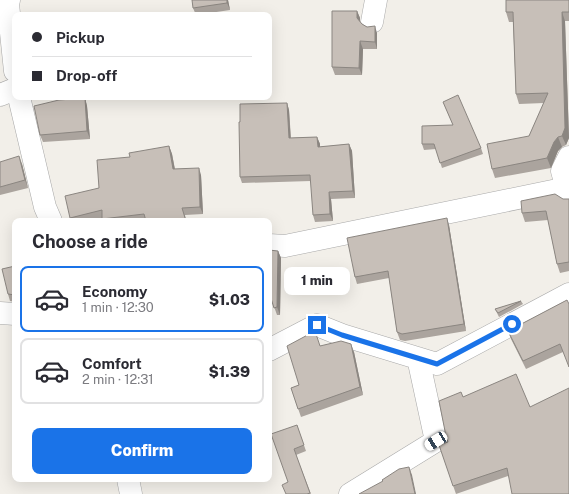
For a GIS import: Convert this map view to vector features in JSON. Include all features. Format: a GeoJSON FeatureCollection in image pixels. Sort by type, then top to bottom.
{"type":"FeatureCollection","features":[{"type":"Feature","properties":{"kind":"street"},"geometry":{"type":"LineString","coordinates":[[8,0],[12,42]]}},
{"type":"Feature","properties":{"kind":"street"},"geometry":{"type":"LineString","coordinates":[[372,22],[376,0]]}},
{"type":"Feature","properties":{"kind":"street"},"geometry":{"type":"LineString","coordinates":[[0,95],[12,90]]}},
{"type":"Feature","properties":{"kind":"street"},"geometry":{"type":"LineString","coordinates":[[20,100],[45,206],[50,218]]}},
{"type":"Feature","properties":{"kind":"street"},"geometry":{"type":"LineString","coordinates":[[272,245],[284,246],[568,192],[562,171],[569,157]]}},
{"type":"Feature","properties":{"kind":"street"},"geometry":{"type":"LineString","coordinates":[[272,348],[317,325],[342,335],[437,364],[569,294]]}},
{"type":"Feature","properties":{"kind":"street"},"geometry":{"type":"LineString","coordinates":[[0,314],[12,314]]}},
{"type":"Feature","properties":{"kind":"street"},"geometry":{"type":"LineString","coordinates":[[350,494],[436,441],[418,358]]}},
{"type":"Feature","properties":{"kind":"street"},"geometry":{"type":"LineString","coordinates":[[129,482],[131,494]]}},
{"type":"Feature","properties":{"kind":"building"},"geometry":{"type":"Polygon","coordinates":[[[192,0],[227,0],[227,3],[193,8],[192,0]]]}},
{"type":"Feature","properties":{"kind":"building"},"geometry":{"type":"Polygon","coordinates":[[[506,0],[569,0],[569,12],[562,12],[565,128],[562,136],[558,137],[554,142],[547,158],[492,169],[487,144],[529,136],[548,93],[516,94],[513,12],[506,12],[506,0]]]}},
{"type":"Feature","properties":{"kind":"building"},"geometry":{"type":"Polygon","coordinates":[[[332,11],[357,11],[357,18],[362,24],[367,27],[375,26],[375,42],[360,41],[359,68],[332,67],[332,11]]]}},
{"type":"Feature","properties":{"kind":"building"},"geometry":{"type":"Polygon","coordinates":[[[458,95],[481,148],[440,163],[434,144],[422,144],[422,126],[453,125],[443,102],[458,95]]]}},
{"type":"Feature","properties":{"kind":"building"},"geometry":{"type":"Polygon","coordinates":[[[59,100],[85,100],[87,131],[40,135],[34,106],[59,100]]]}},
{"type":"Feature","properties":{"kind":"building"},"geometry":{"type":"Polygon","coordinates":[[[287,103],[289,138],[317,137],[318,147],[349,144],[353,191],[329,192],[330,214],[313,215],[310,175],[240,177],[240,104],[287,103]]]}},
{"type":"Feature","properties":{"kind":"building"},"geometry":{"type":"Polygon","coordinates":[[[169,146],[173,169],[199,168],[200,207],[182,208],[185,218],[145,218],[144,214],[102,218],[102,210],[70,218],[65,196],[99,188],[97,160],[130,157],[129,153],[169,146]]]}},
{"type":"Feature","properties":{"kind":"building"},"geometry":{"type":"Polygon","coordinates":[[[19,156],[25,180],[0,187],[0,162],[19,156]]]}},
{"type":"Feature","properties":{"kind":"building"},"geometry":{"type":"Polygon","coordinates":[[[555,194],[563,199],[569,199],[569,262],[557,264],[546,211],[522,213],[521,201],[555,194]]]}},
{"type":"Feature","properties":{"kind":"building"},"geometry":{"type":"Polygon","coordinates":[[[447,218],[464,324],[402,334],[397,332],[388,271],[355,277],[347,238],[447,218]]]}},
{"type":"Feature","properties":{"kind":"building"},"geometry":{"type":"Polygon","coordinates":[[[272,250],[278,251],[277,307],[274,308],[272,302],[272,250]]]}},
{"type":"Feature","properties":{"kind":"building"},"geometry":{"type":"Polygon","coordinates":[[[12,267],[12,295],[8,294],[2,269],[12,267]]]}},
{"type":"Feature","properties":{"kind":"building"},"geometry":{"type":"Polygon","coordinates":[[[567,300],[569,304],[569,367],[560,344],[523,361],[508,331],[567,300]]]}},
{"type":"Feature","properties":{"kind":"building"},"geometry":{"type":"Polygon","coordinates":[[[521,301],[498,313],[495,309],[521,301]]]}},
{"type":"Feature","properties":{"kind":"building"},"geometry":{"type":"Polygon","coordinates":[[[315,331],[320,346],[341,341],[351,344],[360,387],[298,409],[291,388],[299,385],[287,346],[315,331]]]}},
{"type":"Feature","properties":{"kind":"building"},"geometry":{"type":"Polygon","coordinates":[[[516,374],[530,407],[569,388],[569,494],[512,494],[507,468],[453,486],[439,445],[448,442],[445,435],[439,401],[461,392],[463,397],[516,374]]]}},
{"type":"Feature","properties":{"kind":"building"},"geometry":{"type":"Polygon","coordinates":[[[297,425],[304,445],[294,449],[310,493],[286,494],[282,485],[288,482],[272,434],[297,425]]]}},
{"type":"Feature","properties":{"kind":"building"},"geometry":{"type":"Polygon","coordinates":[[[409,467],[415,494],[359,494],[383,481],[382,480],[399,469],[409,467]]]}},
{"type":"Feature","properties":{"kind":"route"},"geometry":{"type":"LineString","coordinates":[[317,325],[342,335],[437,364],[512,324]]}}]}
